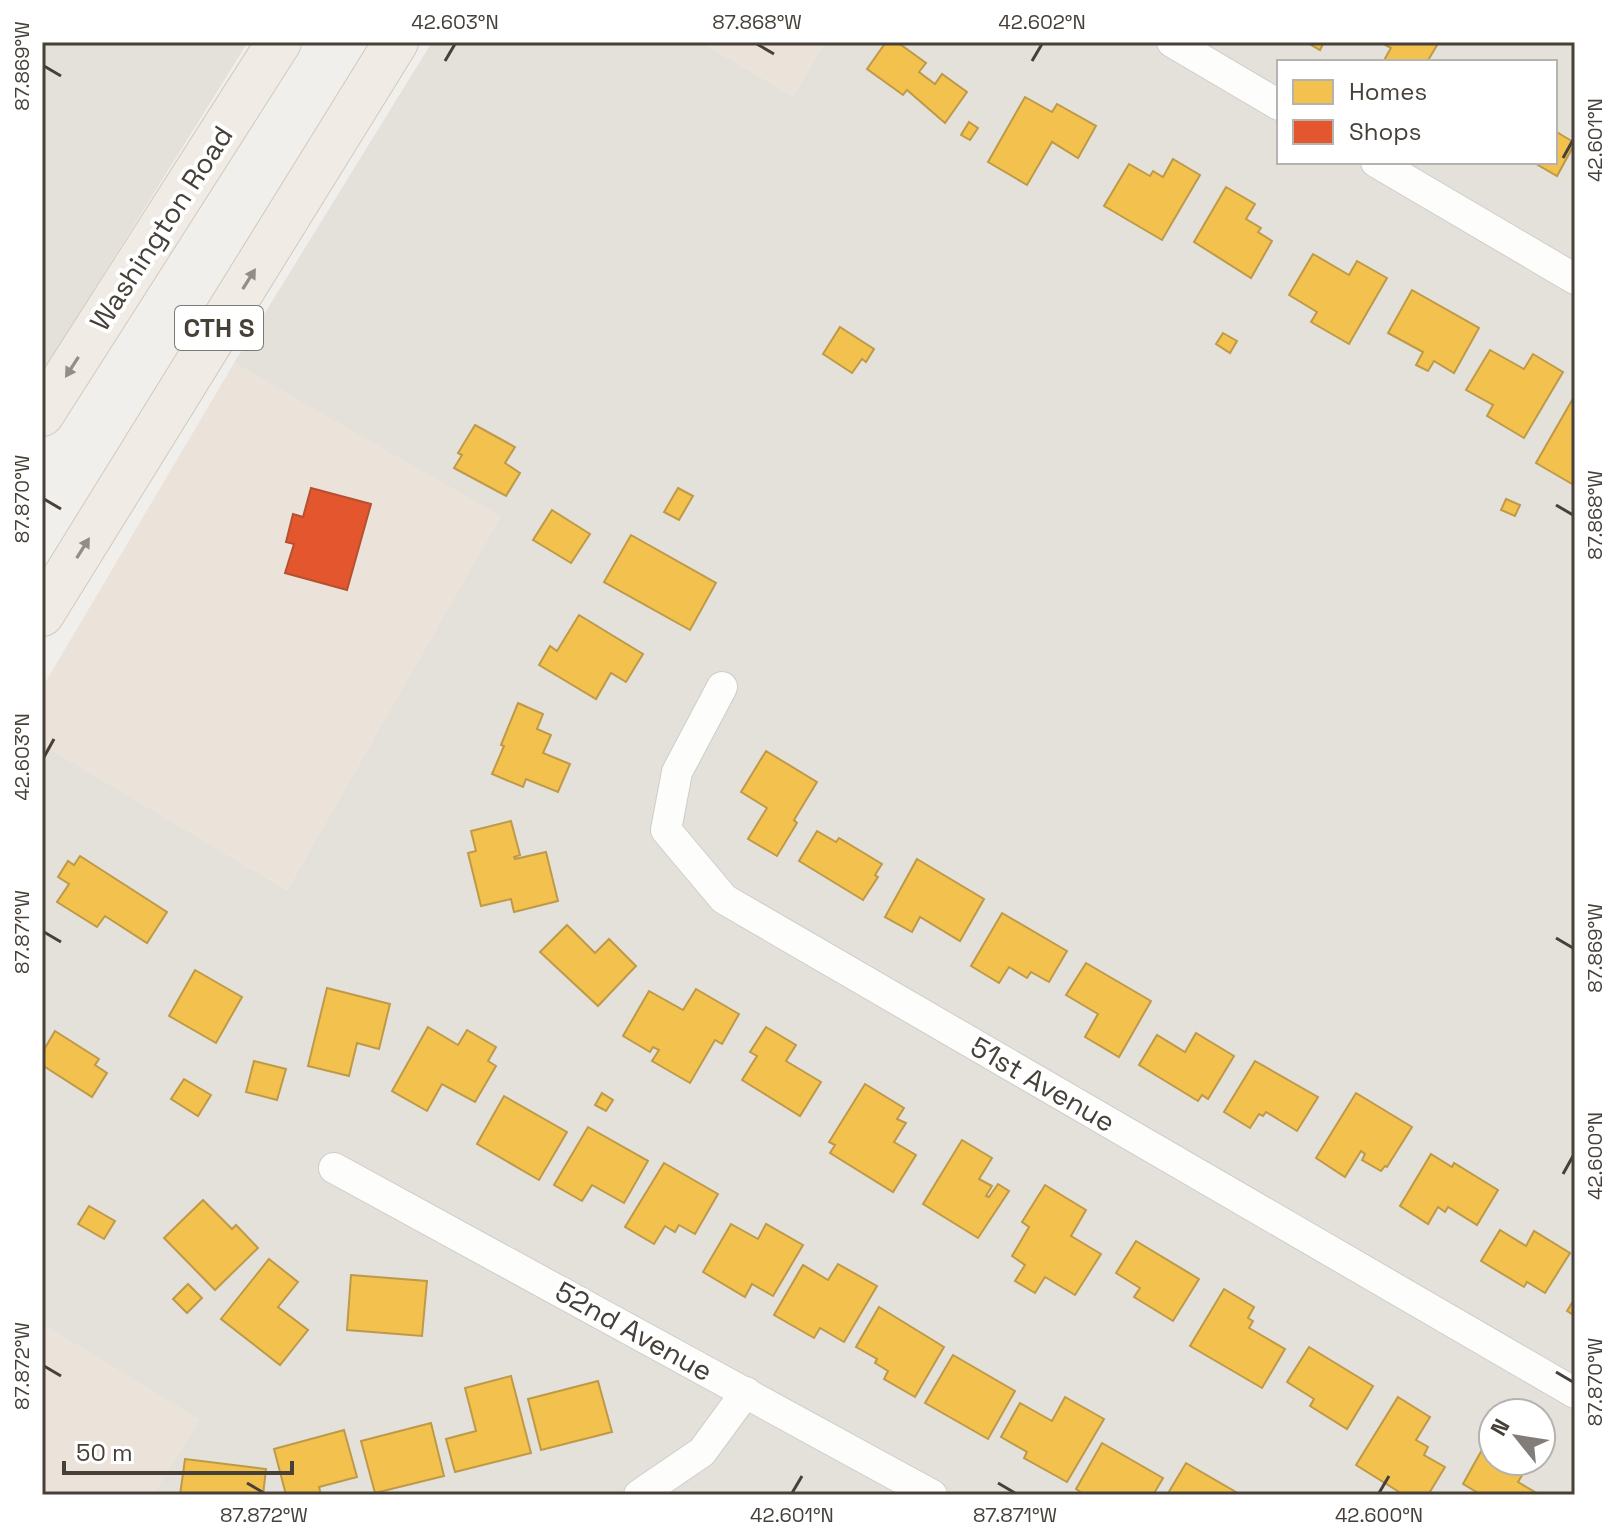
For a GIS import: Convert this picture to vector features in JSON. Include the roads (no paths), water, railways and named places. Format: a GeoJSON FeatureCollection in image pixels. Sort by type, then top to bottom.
{"type":"FeatureCollection","features":[{"type":"Feature","properties":{"kind":"main road","name":"Washington Road"},"geometry":{"type":"LineString","coordinates":[[42,414],[279,42]]}},
{"type":"Feature","properties":{"kind":"main road","name":"CTH S"},"geometry":{"type":"LineString","coordinates":[[42,614],[396,42]]}},
{"type":"Feature","properties":{"kind":"street"},"geometry":{"type":"LineString","coordinates":[[1172,42],[1277,104]]}},
{"type":"Feature","properties":{"kind":"street"},"geometry":{"type":"LineString","coordinates":[[1379,164],[1575,279]]}},
{"type":"Feature","properties":{"kind":"street","name":"51st Avenue"},"geometry":{"type":"LineString","coordinates":[[722,687],[677,772],[666,830],[724,899],[1575,1393]]}},
{"type":"Feature","properties":{"kind":"street","name":"52nd Avenue"},"geometry":{"type":"LineString","coordinates":[[334,1168],[932,1495]]}},
{"type":"Feature","properties":{"kind":"street"},"geometry":{"type":"LineString","coordinates":[[639,1495],[702,1452],[746,1392]]}}]}
